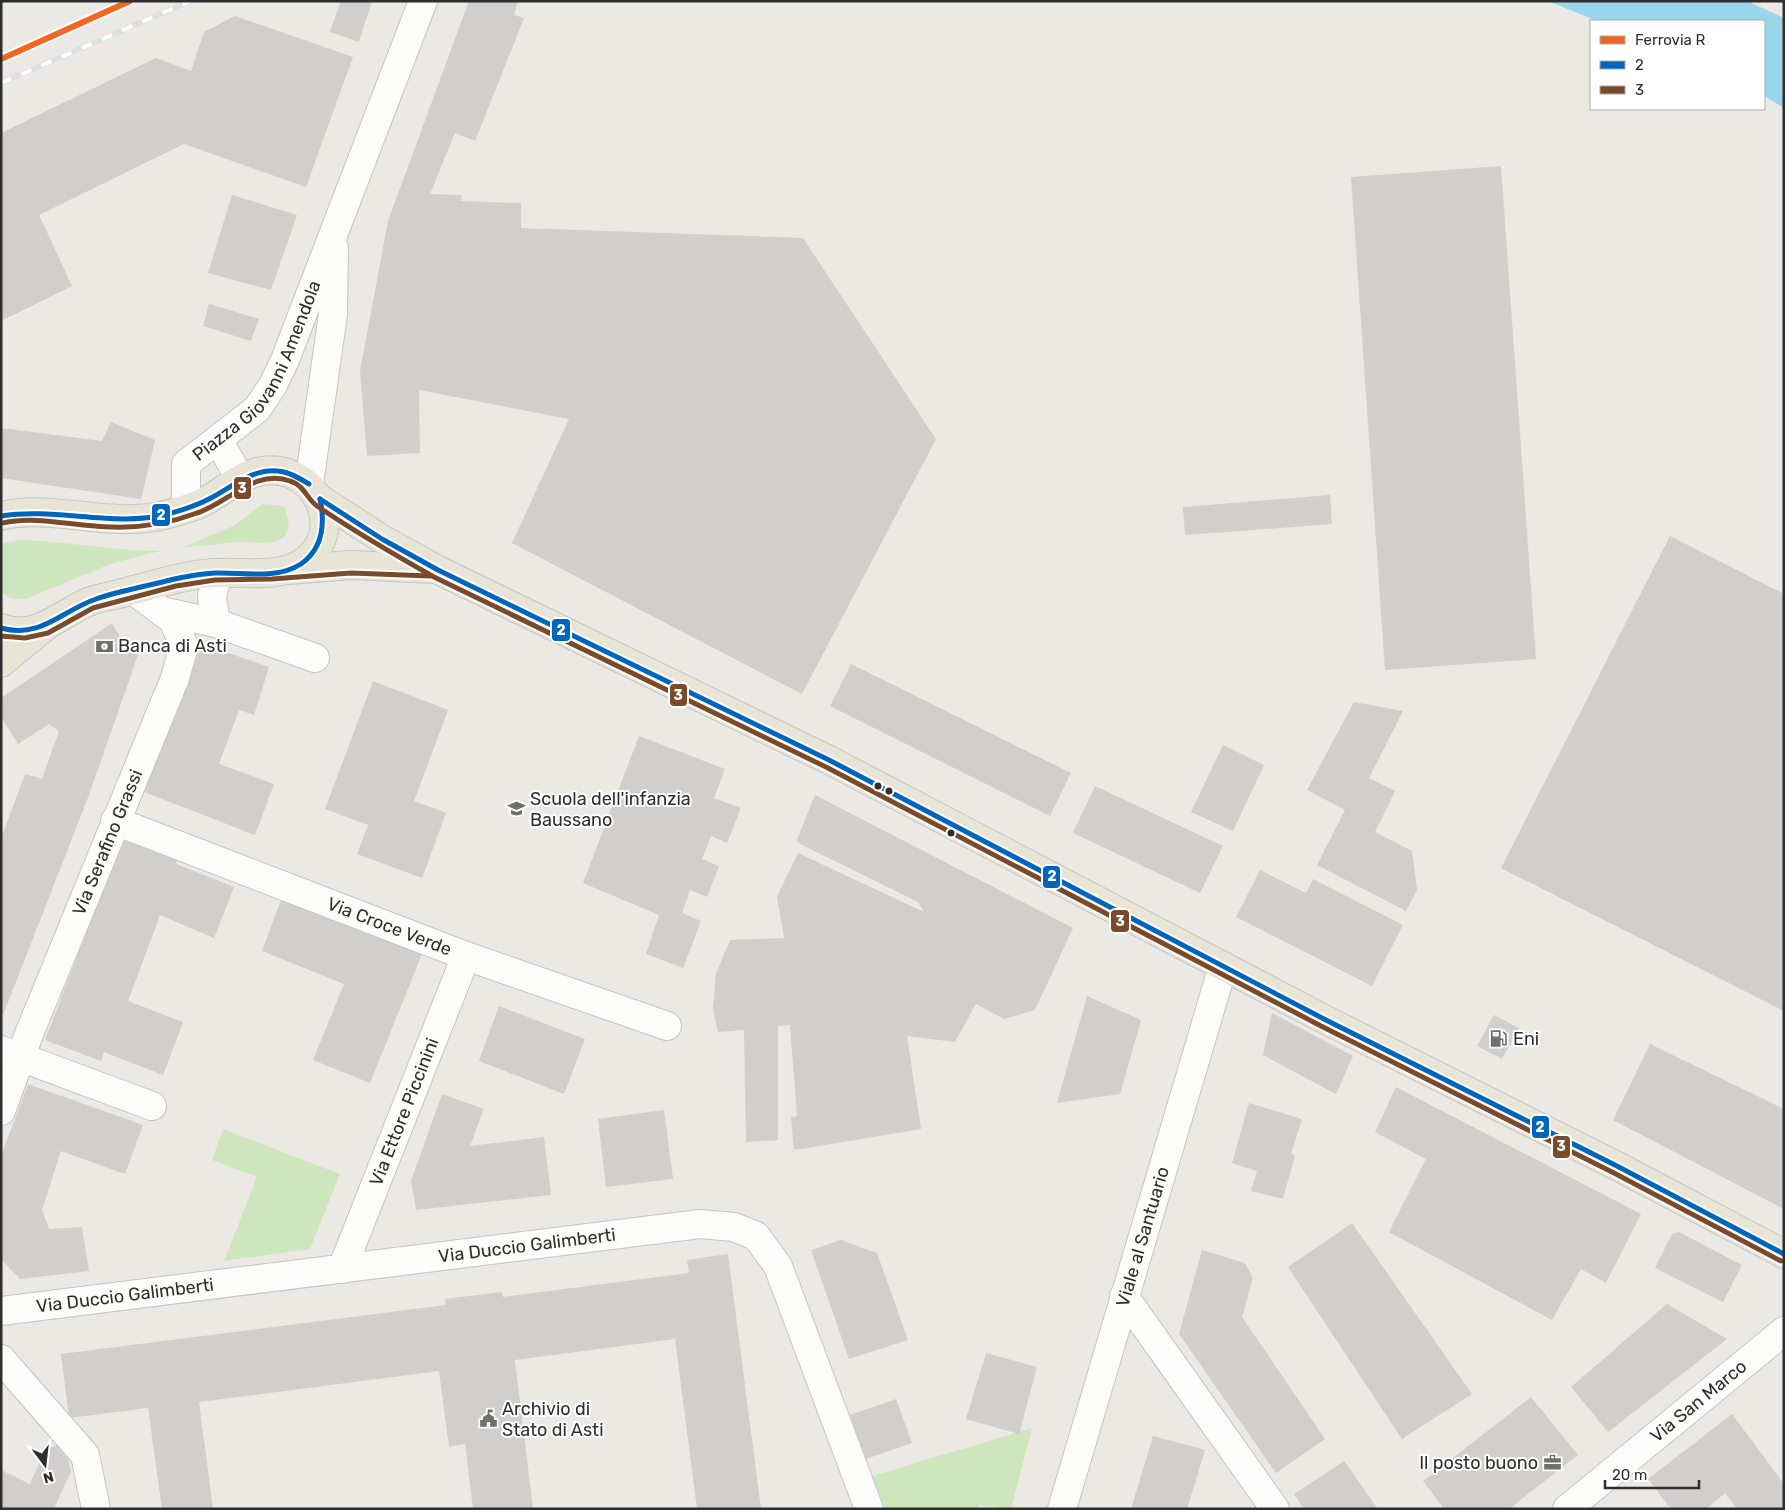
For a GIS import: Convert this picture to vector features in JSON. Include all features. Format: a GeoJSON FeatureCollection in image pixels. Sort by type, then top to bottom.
{"type":"FeatureCollection","features":[{"type":"Feature","properties":{"kind":"main road"},"geometry":{"type":"LineString","coordinates":[[7,512],[112,520],[155,517],[196,506],[260,471],[278,470],[295,474],[314,492],[382,538],[438,570],[829,760],[1324,1019],[1617,1166],[1784,1254]]}},
{"type":"Feature","properties":{"kind":"main road","name":"Piazza Giovanni Amendola"},"geometry":{"type":"LineString","coordinates":[[1,628],[25,632],[46,626],[90,601],[174,578],[218,573],[287,570],[303,562],[315,549],[323,533],[324,516],[314,492]]}},
{"type":"Feature","properties":{"kind":"main road"},"geometry":{"type":"LineString","coordinates":[[287,570],[351,565],[438,570]]}},
{"type":"Feature","properties":{"kind":"main road"},"geometry":{"type":"LineString","coordinates":[[1,663],[46,626]]}},
{"type":"Feature","properties":{"kind":"street","name":"Piazza Giovanni Amendola"},"geometry":{"type":"LineString","coordinates":[[186,508],[186,464],[257,409],[273,385],[285,360],[423,1]]}},
{"type":"Feature","properties":{"kind":"street","name":"Piazza Giovanni Amendola"},"geometry":{"type":"LineString","coordinates":[[314,492],[333,314],[334,229]]}},
{"type":"Feature","properties":{"kind":"street"},"geometry":{"type":"LineString","coordinates":[[218,440],[241,480]]}},
{"type":"Feature","properties":{"kind":"street"},"geometry":{"type":"LineString","coordinates":[[216,623],[212,596],[218,573]]}},
{"type":"Feature","properties":{"kind":"street","name":"Via Serafino Grassi"},"geometry":{"type":"LineString","coordinates":[[1,1112],[11,1053],[175,678],[184,646],[174,620],[133,590]]}},
{"type":"Feature","properties":{"kind":"street"},"geometry":{"type":"LineString","coordinates":[[161,611],[216,623],[315,658]]}},
{"type":"Feature","properties":{"kind":"street","name":"Via Croce Verde"},"geometry":{"type":"LineString","coordinates":[[114,821],[466,956],[667,1026]]}},
{"type":"Feature","properties":{"kind":"street","name":"Via Ettore Piccinini"},"geometry":{"type":"LineString","coordinates":[[342,1269],[466,956]]}},
{"type":"Feature","properties":{"kind":"street","name":"Viale al Santuario"},"geometry":{"type":"LineString","coordinates":[[1062,1509],[1223,966]]}},
{"type":"Feature","properties":{"kind":"street"},"geometry":{"type":"LineString","coordinates":[[11,1053],[152,1106]]}},
{"type":"Feature","properties":{"kind":"street","name":"Via Duccio Galimberti"},"geometry":{"type":"LineString","coordinates":[[1,1311],[700,1224],[734,1227],[756,1236],[778,1266],[869,1509]]}},
{"type":"Feature","properties":{"kind":"street"},"geometry":{"type":"LineString","coordinates":[[1124,1296],[1275,1509]]}},
{"type":"Feature","properties":{"kind":"street","name":"Via San Marco"},"geometry":{"type":"LineString","coordinates":[[1566,1509],[1784,1331]]}},
{"type":"Feature","properties":{"kind":"street"},"geometry":{"type":"LineString","coordinates":[[1,1359],[85,1455],[96,1509]]}},
{"type":"Feature","properties":{"kind":"green space"},"geometry":{"type":"Polygon","coordinates":[[[263,504],[283,506],[285,510],[288,519],[288,529],[279,540],[265,543],[240,542],[181,548],[233,526],[263,504]]]}},
{"type":"Feature","properties":{"kind":"green space"},"geometry":{"type":"Polygon","coordinates":[[[20,540],[160,551],[110,564],[26,599],[11,598],[1,592],[1,546],[5,543],[20,540]]]}},
{"type":"Feature","properties":{"kind":"green space"},"geometry":{"type":"Polygon","coordinates":[[[223,1129],[340,1174],[310,1249],[224,1261],[257,1177],[212,1160],[223,1129]]]}},
{"type":"Feature","properties":{"kind":"green space"},"geometry":{"type":"Polygon","coordinates":[[[1032,1428],[1011,1509],[979,1505],[978,1509],[885,1509],[872,1476],[1032,1428]]]}},
{"type":"Feature","properties":{"kind":"water"},"geometry":{"type":"Polygon","coordinates":[[[1548,1],[1747,1],[1784,18],[1784,108],[1765,97],[1765,20],[1595,20],[1548,1]]]}},
{"type":"Feature","properties":{"kind":"building"},"geometry":{"type":"Polygon","coordinates":[[[341,1],[372,1],[359,42],[330,32],[341,1]]]}},
{"type":"Feature","properties":{"kind":"building"},"geometry":{"type":"Polygon","coordinates":[[[469,1],[518,1],[514,15],[524,18],[475,141],[455,133],[430,194],[462,195],[461,201],[521,203],[521,228],[803,238],[936,439],[802,694],[512,543],[569,419],[419,390],[420,453],[367,456],[360,371],[388,221],[469,1]]]}},
{"type":"Feature","properties":{"kind":"building"},"geometry":{"type":"Polygon","coordinates":[[[235,16],[353,57],[306,187],[184,144],[39,215],[72,286],[1,321],[1,133],[156,58],[191,71],[204,32],[235,16]]]}},
{"type":"Feature","properties":{"kind":"building"},"geometry":{"type":"Polygon","coordinates":[[[1501,166],[1536,659],[1385,670],[1351,177],[1501,166]]]}},
{"type":"Feature","properties":{"kind":"building"},"geometry":{"type":"Polygon","coordinates":[[[232,195],[297,215],[271,290],[208,273],[232,195]]]}},
{"type":"Feature","properties":{"kind":"building"},"geometry":{"type":"Polygon","coordinates":[[[209,304],[259,319],[251,341],[203,326],[209,304]]]}},
{"type":"Feature","properties":{"kind":"building"},"geometry":{"type":"Polygon","coordinates":[[[111,422],[155,440],[141,499],[1,478],[1,428],[102,441],[111,422]]]}},
{"type":"Feature","properties":{"kind":"building"},"geometry":{"type":"Polygon","coordinates":[[[1330,495],[1332,524],[1185,535],[1183,507],[1330,495]]]}},
{"type":"Feature","properties":{"kind":"building"},"geometry":{"type":"Polygon","coordinates":[[[1670,536],[1784,594],[1784,1011],[1501,868],[1670,536]]]}},
{"type":"Feature","properties":{"kind":"building"},"geometry":{"type":"Polygon","coordinates":[[[112,623],[123,642],[140,649],[89,795],[3,1015],[1,1014],[1,838],[25,774],[42,779],[59,731],[49,724],[18,744],[1,717],[1,698],[112,623]]]}},
{"type":"Feature","properties":{"kind":"building"},"geometry":{"type":"Polygon","coordinates":[[[202,644],[269,667],[254,715],[239,710],[219,764],[274,784],[255,835],[144,792],[202,644]]]}},
{"type":"Feature","properties":{"kind":"building"},"geometry":{"type":"Polygon","coordinates":[[[851,664],[1071,773],[1050,816],[830,706],[851,664]]]}},
{"type":"Feature","properties":{"kind":"building"},"geometry":{"type":"Polygon","coordinates":[[[373,681],[448,710],[414,801],[446,813],[422,878],[357,854],[368,825],[325,809],[373,681]]]}},
{"type":"Feature","properties":{"kind":"building"},"geometry":{"type":"Polygon","coordinates":[[[1354,702],[1403,711],[1369,778],[1395,791],[1375,832],[1412,851],[1417,890],[1406,911],[1317,865],[1345,810],[1307,790],[1354,702]]]}},
{"type":"Feature","properties":{"kind":"building"},"geometry":{"type":"Polygon","coordinates":[[[639,736],[725,769],[714,798],[741,808],[727,843],[711,836],[702,859],[719,866],[707,897],[690,890],[682,913],[701,921],[683,968],[646,954],[659,915],[583,883],[639,736]]]}},
{"type":"Feature","properties":{"kind":"building"},"geometry":{"type":"Polygon","coordinates":[[[1223,745],[1264,765],[1233,831],[1191,812],[1223,745]]]}},
{"type":"Feature","properties":{"kind":"building"},"geometry":{"type":"Polygon","coordinates":[[[1095,786],[1223,846],[1200,893],[1073,833],[1095,786]]]}},
{"type":"Feature","properties":{"kind":"building"},"geometry":{"type":"Polygon","coordinates":[[[815,795],[1073,928],[1035,1010],[1004,1019],[976,1004],[955,1042],[907,1036],[921,1129],[794,1150],[791,1117],[797,1116],[790,1025],[778,1026],[778,1140],[746,1142],[744,1030],[718,1032],[713,1008],[716,974],[730,940],[784,938],[777,897],[798,853],[924,912],[918,902],[796,842],[815,795]]]}},
{"type":"Feature","properties":{"kind":"building"},"geometry":{"type":"Polygon","coordinates":[[[125,832],[180,853],[176,864],[234,887],[214,938],[160,915],[128,1001],[183,1022],[163,1075],[104,1052],[101,1061],[45,1040],[125,832]]]}},
{"type":"Feature","properties":{"kind":"building"},"geometry":{"type":"Polygon","coordinates":[[[1260,870],[1306,893],[1313,879],[1403,925],[1372,986],[1236,917],[1260,870]]]}},
{"type":"Feature","properties":{"kind":"building"},"geometry":{"type":"Polygon","coordinates":[[[281,900],[422,954],[370,1083],[313,1060],[344,984],[262,951],[281,900]]]}},
{"type":"Feature","properties":{"kind":"building"},"geometry":{"type":"Polygon","coordinates":[[[1087,996],[1141,1020],[1120,1094],[1057,1103],[1087,996]]]}},
{"type":"Feature","properties":{"kind":"building"},"geometry":{"type":"Polygon","coordinates":[[[499,1006],[585,1039],[564,1094],[479,1061],[499,1006]]]}},
{"type":"Feature","properties":{"kind":"building"},"geometry":{"type":"Polygon","coordinates":[[[1272,1013],[1353,1056],[1336,1094],[1263,1055],[1272,1013]]]}},
{"type":"Feature","properties":{"kind":"building"},"geometry":{"type":"Polygon","coordinates":[[[1494,1015],[1519,1028],[1502,1059],[1477,1046],[1494,1015]]]}},
{"type":"Feature","properties":{"kind":"building"},"geometry":{"type":"Polygon","coordinates":[[[1650,1044],[1784,1109],[1784,1209],[1613,1120],[1650,1044]]]}},
{"type":"Feature","properties":{"kind":"building"},"geometry":{"type":"Polygon","coordinates":[[[28,1084],[143,1125],[125,1174],[61,1151],[42,1210],[49,1229],[82,1227],[89,1271],[20,1279],[1,1259],[1,1156],[28,1084]]]}},
{"type":"Feature","properties":{"kind":"building"},"geometry":{"type":"Polygon","coordinates":[[[1396,1087],[1641,1214],[1606,1283],[1581,1269],[1552,1320],[1389,1232],[1426,1159],[1375,1132],[1396,1087]]]}},
{"type":"Feature","properties":{"kind":"building"},"geometry":{"type":"Polygon","coordinates":[[[442,1094],[484,1109],[470,1146],[544,1137],[551,1195],[416,1210],[411,1181],[442,1094]]]}},
{"type":"Feature","properties":{"kind":"building"},"geometry":{"type":"Polygon","coordinates":[[[1249,1103],[1302,1119],[1291,1154],[1295,1155],[1283,1199],[1251,1191],[1257,1171],[1232,1163],[1249,1103]]]}},
{"type":"Feature","properties":{"kind":"building"},"geometry":{"type":"Polygon","coordinates":[[[664,1110],[673,1179],[606,1187],[598,1119],[664,1110]]]}},
{"type":"Feature","properties":{"kind":"building"},"geometry":{"type":"Polygon","coordinates":[[[1352,1223],[1472,1394],[1402,1439],[1288,1267],[1352,1223]]]}},
{"type":"Feature","properties":{"kind":"building"},"geometry":{"type":"Polygon","coordinates":[[[1679,1232],[1742,1265],[1723,1302],[1655,1268],[1672,1234],[1679,1232]]]}},
{"type":"Feature","properties":{"kind":"building"},"geometry":{"type":"Polygon","coordinates":[[[841,1240],[877,1253],[908,1340],[849,1359],[811,1250],[841,1240]]]}},
{"type":"Feature","properties":{"kind":"building"},"geometry":{"type":"Polygon","coordinates":[[[1202,1250],[1245,1263],[1253,1278],[1242,1317],[1325,1439],[1276,1473],[1179,1334],[1202,1250]]]}},
{"type":"Feature","properties":{"kind":"building"},"geometry":{"type":"Polygon","coordinates":[[[728,1254],[761,1509],[697,1509],[675,1339],[515,1360],[533,1509],[473,1509],[465,1444],[449,1447],[439,1371],[199,1402],[213,1509],[162,1509],[148,1408],[69,1418],[61,1354],[446,1305],[445,1299],[502,1292],[503,1297],[689,1273],[687,1260],[728,1254]]]}},
{"type":"Feature","properties":{"kind":"building"},"geometry":{"type":"Polygon","coordinates":[[[1667,1304],[1727,1339],[1608,1432],[1571,1387],[1667,1304]]]}},
{"type":"Feature","properties":{"kind":"building"},"geometry":{"type":"Polygon","coordinates":[[[986,1353],[1037,1367],[1019,1434],[966,1419],[986,1353]]]}},
{"type":"Feature","properties":{"kind":"building"},"geometry":{"type":"Polygon","coordinates":[[[1531,1397],[1578,1455],[1509,1509],[1444,1509],[1423,1481],[1531,1397]]]}},
{"type":"Feature","properties":{"kind":"building"},"geometry":{"type":"Polygon","coordinates":[[[896,1399],[912,1443],[866,1459],[850,1415],[896,1399]]]}},
{"type":"Feature","properties":{"kind":"building"},"geometry":{"type":"Polygon","coordinates":[[[1732,1414],[1784,1484],[1784,1509],[1737,1509],[1725,1493],[1706,1509],[1671,1509],[1648,1479],[1732,1414]]]}},
{"type":"Feature","properties":{"kind":"building"},"geometry":{"type":"Polygon","coordinates":[[[1153,1436],[1205,1450],[1187,1509],[1131,1509],[1153,1436]]]}},
{"type":"Feature","properties":{"kind":"building"},"geometry":{"type":"Polygon","coordinates":[[[57,1445],[68,1459],[71,1471],[54,1509],[1,1509],[1,1470],[30,1484],[43,1454],[47,1456],[50,1448],[57,1445]]]}},
{"type":"Feature","properties":{"kind":"building"},"geometry":{"type":"Polygon","coordinates":[[[1344,1461],[1378,1509],[1304,1509],[1294,1494],[1344,1461]]]}},
{"type":"Feature","properties":{"kind":"railway"},"geometry":{"type":"LineString","coordinates":[[1,83],[190,1]]}},
{"type":"Feature","properties":{"kind":"rail line","name":"R"},"geometry":{"type":"LineString","coordinates":[[1,59],[130,1]]}},
{"type":"Feature","properties":{"kind":"transit line","name":"2"},"geometry":{"type":"LineString","coordinates":[[1,516],[43,514],[127,519],[147,518],[168,514],[196,505],[260,472],[278,471],[309,484]]}},
{"type":"Feature","properties":{"kind":"transit line","name":"3"},"geometry":{"type":"LineString","coordinates":[[3,523],[30,520],[98,526],[144,526],[176,520],[197,513],[242,488],[265,479],[278,478],[295,483],[317,506],[360,534],[434,577],[826,767],[1321,1026],[1614,1173],[1781,1261]]}},
{"type":"Feature","properties":{"kind":"transit line","name":"2"},"geometry":{"type":"LineString","coordinates":[[320,499],[382,539],[438,570],[829,760],[1324,1019],[1617,1166],[1784,1254]]}},
{"type":"Feature","properties":{"kind":"transit line","name":"2"},"geometry":{"type":"LineString","coordinates":[[1,628],[28,630],[39,627],[96,599],[178,578],[215,573],[270,574],[291,569],[309,558],[318,543],[322,526],[320,499]]}},
{"type":"Feature","properties":{"kind":"transit line","name":"3"},"geometry":{"type":"LineString","coordinates":[[1,636],[25,638],[48,633],[93,608],[176,586],[215,580],[272,579],[351,573],[430,576]]}},
{"type":"Feature","properties":{"kind":"place","name":"Banca di Asti"},"geometry":{"type":"Point","coordinates":[104,646]}},
{"type":"Feature","properties":{"kind":"place","name":"Scuola dell'infanzia Baussano"},"geometry":{"type":"Point","coordinates":[516,809]}},
{"type":"Feature","properties":{"kind":"place","name":"Eni"},"geometry":{"type":"Point","coordinates":[1499,1039]}},
{"type":"Feature","properties":{"kind":"place","name":"Archivio di Stato di Asti"},"geometry":{"type":"Point","coordinates":[488,1419]}},
{"type":"Feature","properties":{"kind":"place","name":"Il posto buono"},"geometry":{"type":"Point","coordinates":[1552,1463]}}]}
